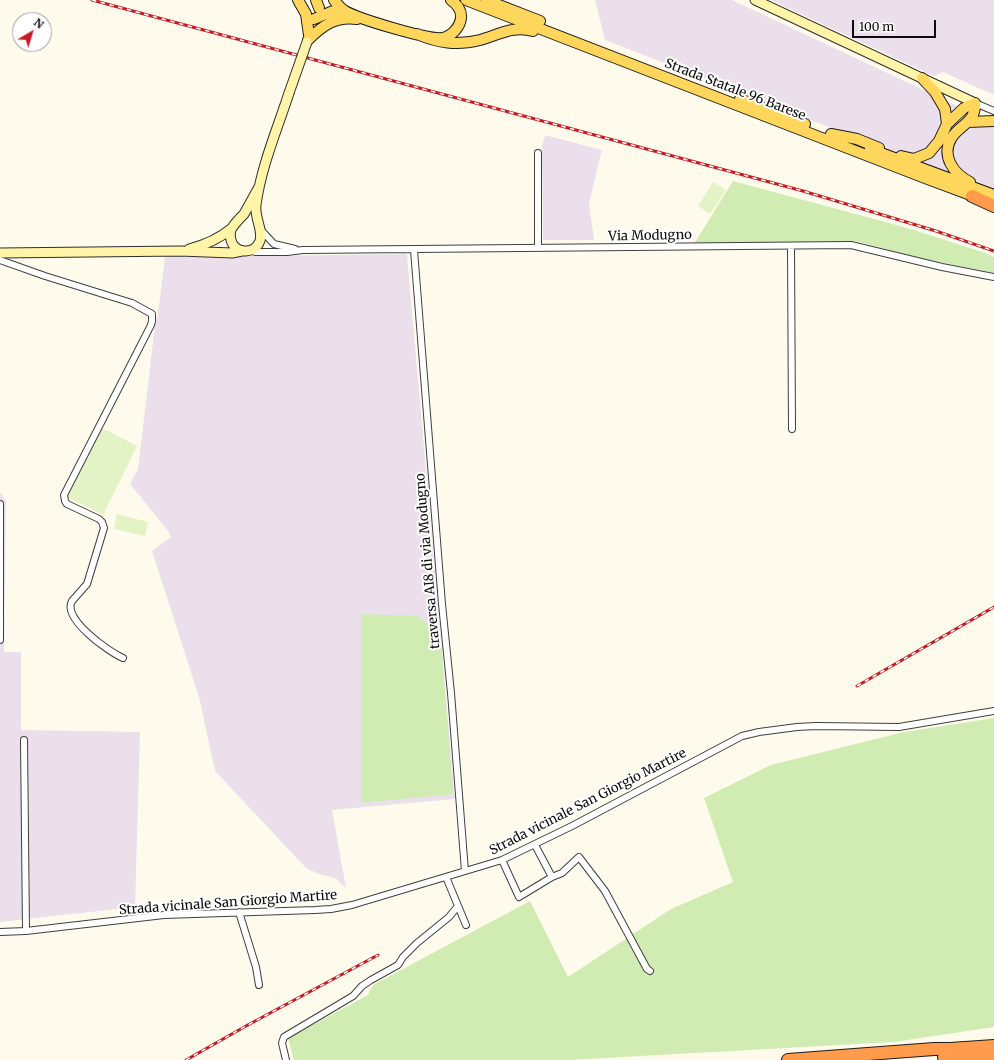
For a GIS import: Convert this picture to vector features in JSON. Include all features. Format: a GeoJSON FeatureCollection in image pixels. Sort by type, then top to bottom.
{"type":"FeatureCollection","features":[{"type":"Feature","properties":{"kind":"highway"},"geometry":{"type":"LineString","coordinates":[[972,196],[994,204]]}},
{"type":"Feature","properties":{"kind":"highway"},"geometry":{"type":"LineString","coordinates":[[894,1060],[936,1053],[994,1039]]}},
{"type":"Feature","properties":{"kind":"highway"},"geometry":{"type":"LineString","coordinates":[[936,1053],[950,1049],[994,1046]]}},
{"type":"Feature","properties":{"kind":"highway"},"geometry":{"type":"LineString","coordinates":[[788,1060],[936,1053],[994,1052]]}},
{"type":"Feature","properties":{"kind":"highway"},"geometry":{"type":"LineString","coordinates":[[936,1053],[994,1058]]}},
{"type":"Feature","properties":{"kind":"main road"},"geometry":{"type":"LineString","coordinates":[[298,0],[306,14],[308,39]]}},
{"type":"Feature","properties":{"kind":"main road"},"geometry":{"type":"LineString","coordinates":[[334,0],[346,12],[368,21]]}},
{"type":"Feature","properties":{"kind":"main road"},"geometry":{"type":"LineString","coordinates":[[417,34],[443,38],[455,31],[460,22],[461,14],[456,4],[451,0]]}},
{"type":"Feature","properties":{"kind":"main road","name":"Strada Statale 96 Barese"},"geometry":{"type":"LineString","coordinates":[[466,0],[972,196]]}},
{"type":"Feature","properties":{"kind":"main road","name":"Strada Statale 96 Barese"},"geometry":{"type":"LineString","coordinates":[[486,0],[945,178],[994,194]]}},
{"type":"Feature","properties":{"kind":"main road"},"geometry":{"type":"LineString","coordinates":[[314,19],[333,11],[346,12]]}},
{"type":"Feature","properties":{"kind":"main road"},"geometry":{"type":"LineString","coordinates":[[308,39],[322,27],[335,20],[347,18],[368,21],[417,34],[439,42],[454,43],[473,41],[509,30],[522,29],[532,30],[569,45],[583,45]]}},
{"type":"Feature","properties":{"kind":"main road"},"geometry":{"type":"LineString","coordinates":[[922,78],[935,92],[945,109],[947,124]]}},
{"type":"Feature","properties":{"kind":"main road"},"geometry":{"type":"LineString","coordinates":[[831,134],[857,139],[905,158],[914,158],[929,153],[935,147],[947,124],[964,108],[976,103],[976,110],[973,116],[952,138],[948,145],[949,161],[957,174],[994,194]]}},
{"type":"Feature","properties":{"kind":"main road"},"geometry":{"type":"LineString","coordinates":[[968,122],[994,122]]}},
{"type":"Feature","properties":{"kind":"street"},"geometry":{"type":"LineString","coordinates":[[755,0],[994,111]]}},
{"type":"Feature","properties":{"kind":"street"},"geometry":{"type":"LineString","coordinates":[[0,253],[232,253],[252,250],[260,243],[262,237],[255,207],[259,187],[319,3]]}},
{"type":"Feature","properties":{"kind":"street"},"geometry":{"type":"LineString","coordinates":[[538,153],[538,248]]}},
{"type":"Feature","properties":{"kind":"street"},"geometry":{"type":"LineString","coordinates":[[242,251],[234,246],[230,234],[234,225],[248,207],[259,187]]}},
{"type":"Feature","properties":{"kind":"street"},"geometry":{"type":"LineString","coordinates":[[180,252],[210,242],[224,234],[242,220],[254,222],[259,228]]}},
{"type":"Feature","properties":{"kind":"street","name":"Via Modugno"},"geometry":{"type":"LineString","coordinates":[[259,228],[274,244],[303,250]]}},
{"type":"Feature","properties":{"kind":"street"},"geometry":{"type":"LineString","coordinates":[[791,246],[792,429]]}},
{"type":"Feature","properties":{"kind":"street","name":"Via Modugno"},"geometry":{"type":"LineString","coordinates":[[252,250],[255,252],[287,252],[303,250],[855,246],[942,267],[994,277]]}},
{"type":"Feature","properties":{"kind":"street","name":"traversa AI8 di via Modugno"},"geometry":{"type":"LineString","coordinates":[[414,250],[441,596],[451,693],[465,871]]}},
{"type":"Feature","properties":{"kind":"street"},"geometry":{"type":"LineString","coordinates":[[0,260],[45,276],[132,303],[152,314],[152,321],[64,495],[67,504],[100,520],[104,528],[87,584],[72,600],[70,604],[71,610],[81,626],[94,638],[109,651],[124,658]]}},
{"type":"Feature","properties":{"kind":"street"},"geometry":{"type":"LineString","coordinates":[[0,504],[0,640]]}},
{"type":"Feature","properties":{"kind":"street","name":"Strada vicinale San Giorgio Martire"},"geometry":{"type":"LineString","coordinates":[[0,932],[26,931],[164,915],[331,909],[370,900],[502,860],[535,845],[742,736],[803,726],[899,728],[994,711]]}},
{"type":"Feature","properties":{"kind":"street"},"geometry":{"type":"LineString","coordinates":[[24,740],[26,931]]}},
{"type":"Feature","properties":{"kind":"street"},"geometry":{"type":"LineString","coordinates":[[535,845],[552,877]]}},
{"type":"Feature","properties":{"kind":"street"},"geometry":{"type":"LineString","coordinates":[[502,860],[519,897],[565,871],[579,858],[605,890],[647,969],[650,971]]}},
{"type":"Feature","properties":{"kind":"street"},"geometry":{"type":"LineString","coordinates":[[446,877],[466,925]]}},
{"type":"Feature","properties":{"kind":"street"},"geometry":{"type":"LineString","coordinates":[[286,1060],[282,1043],[284,1037],[353,996],[362,986],[387,970],[395,967],[417,943],[449,918],[458,906]]}},
{"type":"Feature","properties":{"kind":"street"},"geometry":{"type":"LineString","coordinates":[[239,912],[256,967],[259,985]]}},
{"type":"Feature","properties":{"kind":"shaded area"},"geometry":{"type":"Polygon","coordinates":[[[595,0],[732,0],[994,123],[994,188],[898,154],[605,40],[595,0]]]}},
{"type":"Feature","properties":{"kind":"shaded area"},"geometry":{"type":"Polygon","coordinates":[[[771,0],[994,0],[994,95],[943,72],[934,76],[771,0]]]}},
{"type":"Feature","properties":{"kind":"shaded area"},"geometry":{"type":"Polygon","coordinates":[[[545,135],[602,150],[589,203],[594,240],[543,240],[542,146],[545,135]]]}},
{"type":"Feature","properties":{"kind":"shaded area"},"geometry":{"type":"Polygon","coordinates":[[[407,254],[455,799],[332,810],[346,888],[335,878],[319,874],[306,868],[215,771],[199,697],[152,551],[171,537],[168,531],[130,484],[138,469],[155,325],[158,314],[165,257],[407,254]]]}},
{"type":"Feature","properties":{"kind":"shaded area"},"geometry":{"type":"Polygon","coordinates":[[[0,492],[6,501],[4,652],[21,652],[21,730],[140,732],[135,907],[0,922],[0,492]]]}},
{"type":"Feature","properties":{"kind":"green space"},"geometry":{"type":"Polygon","coordinates":[[[733,181],[911,229],[985,253],[994,257],[994,273],[920,258],[855,241],[694,244],[733,181]]]}},
{"type":"Feature","properties":{"kind":"green space"},"geometry":{"type":"Polygon","coordinates":[[[713,182],[726,190],[710,214],[698,206],[713,182]]]}},
{"type":"Feature","properties":{"kind":"green space"},"geometry":{"type":"Polygon","coordinates":[[[102,428],[137,446],[103,515],[67,497],[102,428]]]}},
{"type":"Feature","properties":{"kind":"green space"},"geometry":{"type":"Polygon","coordinates":[[[117,514],[148,522],[145,536],[114,529],[117,514]]]}},
{"type":"Feature","properties":{"kind":"green space"},"geometry":{"type":"Polygon","coordinates":[[[361,614],[417,616],[440,630],[453,794],[361,803],[361,614]]]}},
{"type":"Feature","properties":{"kind":"green space"},"geometry":{"type":"Polygon","coordinates":[[[994,718],[994,1027],[894,1042],[568,1060],[294,1060],[288,1038],[368,995],[373,985],[530,901],[568,977],[671,909],[733,882],[704,798],[771,765],[904,732],[994,718]]]}},
{"type":"Feature","properties":{"kind":"railway"},"geometry":{"type":"LineString","coordinates":[[92,0],[803,191],[936,231],[994,251]]}},
{"type":"Feature","properties":{"kind":"railway"},"geometry":{"type":"LineString","coordinates":[[857,686],[994,607]]}},
{"type":"Feature","properties":{"kind":"railway"},"geometry":{"type":"LineString","coordinates":[[186,1060],[378,955]]}}]}
